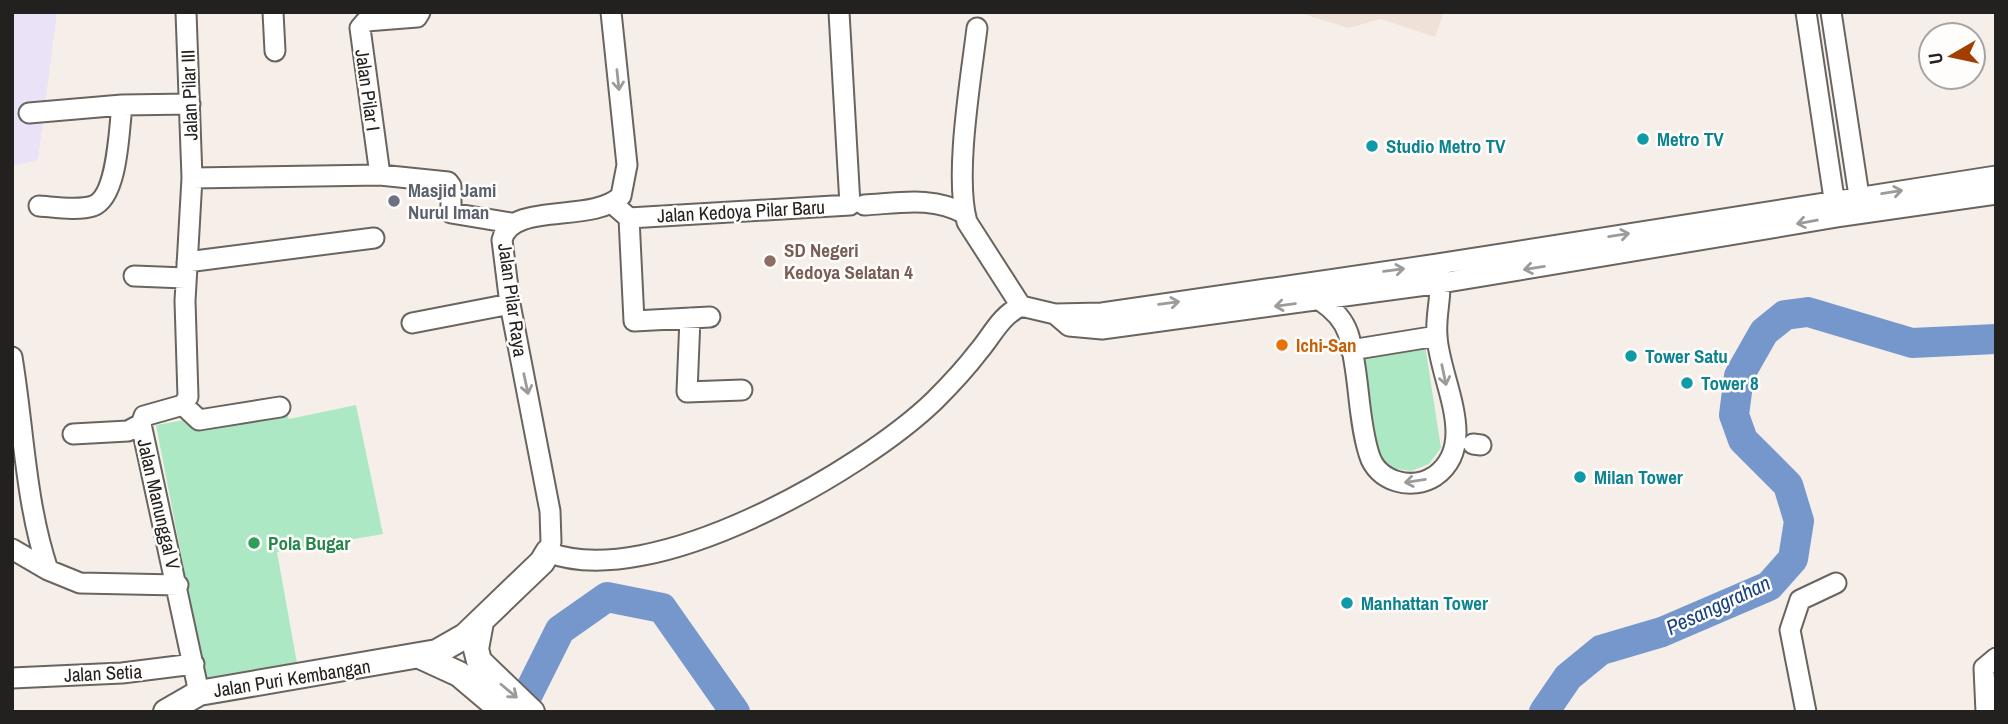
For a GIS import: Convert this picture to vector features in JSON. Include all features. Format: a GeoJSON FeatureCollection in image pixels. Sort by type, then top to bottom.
{"type":"FeatureCollection","features":[{"type":"Feature","properties":{"kind":"street","name":"Jalan Pilar III"},"geometry":{"type":"LineString","coordinates":[[186,12],[192,178]]}},
{"type":"Feature","properties":{"kind":"street"},"geometry":{"type":"LineString","coordinates":[[273,12],[275,51]]}},
{"type":"Feature","properties":{"kind":"street","name":"Jalan Pilar I"},"geometry":{"type":"LineString","coordinates":[[380,175],[360,28],[366,21],[416,17],[420,12]]}},
{"type":"Feature","properties":{"kind":"street"},"geometry":{"type":"LineString","coordinates":[[611,12],[627,165],[621,196],[613,204]]}},
{"type":"Feature","properties":{"kind":"street","name":"Jalan Kedoya Pilar Baru"},"geometry":{"type":"LineString","coordinates":[[613,204],[629,218],[850,205],[839,12]]}},
{"type":"Feature","properties":{"kind":"street"},"geometry":{"type":"LineString","coordinates":[[1806,12],[1836,208]]}},
{"type":"Feature","properties":{"kind":"street"},"geometry":{"type":"LineString","coordinates":[[1832,12],[1861,205]]}},
{"type":"Feature","properties":{"kind":"street"},"geometry":{"type":"LineString","coordinates":[[977,28],[965,134],[965,214],[1009,293],[1021,306],[1055,314],[1069,326],[1102,329],[1836,208],[1996,194]]}},
{"type":"Feature","properties":{"kind":"street"},"geometry":{"type":"LineString","coordinates":[[29,113],[122,105],[190,104]]}},
{"type":"Feature","properties":{"kind":"street"},"geometry":{"type":"LineString","coordinates":[[38,206],[91,207],[106,195],[111,182],[122,105]]}},
{"type":"Feature","properties":{"kind":"street"},"geometry":{"type":"LineString","coordinates":[[281,407],[199,420],[183,405],[188,388],[186,270],[192,178],[380,175],[448,182],[452,186],[451,213],[511,223]]}},
{"type":"Feature","properties":{"kind":"street"},"geometry":{"type":"LineString","coordinates":[[1861,205],[1996,176]]}},
{"type":"Feature","properties":{"kind":"street"},"geometry":{"type":"LineString","coordinates":[[864,205],[927,201],[946,204],[965,214]]}},
{"type":"Feature","properties":{"kind":"street","name":"Jalan Pilar Raya"},"geometry":{"type":"LineString","coordinates":[[548,552],[551,542],[550,511],[510,304],[502,240],[504,230],[511,223],[524,218],[599,210],[613,204]]}},
{"type":"Feature","properties":{"kind":"street"},"geometry":{"type":"LineString","coordinates":[[629,218],[634,321],[700,317],[687,392],[742,390]]}},
{"type":"Feature","properties":{"kind":"street"},"geometry":{"type":"LineString","coordinates":[[134,276],[186,270],[374,238]]}},
{"type":"Feature","properties":{"kind":"street"},"geometry":{"type":"LineString","coordinates":[[1320,291],[1347,331],[1369,457],[1389,479],[1414,483],[1432,478],[1444,469],[1456,447],[1457,436],[1437,336],[1439,274]]}},
{"type":"Feature","properties":{"kind":"street"},"geometry":{"type":"LineString","coordinates":[[412,323],[510,304]]}},
{"type":"Feature","properties":{"kind":"street"},"geometry":{"type":"LineString","coordinates":[[548,552],[591,563],[648,554],[743,521],[791,500],[849,468],[904,428],[979,351],[1006,315],[1021,306]]}},
{"type":"Feature","properties":{"kind":"street"},"geometry":{"type":"LineString","coordinates":[[1352,350],[1437,336]]}},
{"type":"Feature","properties":{"kind":"street"},"geometry":{"type":"LineString","coordinates":[[12,357],[31,506],[48,570]]}},
{"type":"Feature","properties":{"kind":"street","name":"Jalan Manunggal V"},"geometry":{"type":"LineString","coordinates":[[183,405],[149,414],[142,418],[141,424],[178,585],[199,693]]}},
{"type":"Feature","properties":{"kind":"street"},"geometry":{"type":"LineString","coordinates":[[74,434],[128,431],[141,424]]}},
{"type":"Feature","properties":{"kind":"street"},"geometry":{"type":"LineString","coordinates":[[12,549],[48,570],[87,584],[178,585]]}},
{"type":"Feature","properties":{"kind":"street","name":"Jalan Puri Kembangan"},"geometry":{"type":"LineString","coordinates":[[166,712],[199,693],[422,657],[451,645],[481,622],[542,562],[548,552]]}},
{"type":"Feature","properties":{"kind":"street"},"geometry":{"type":"LineString","coordinates":[[1806,712],[1790,623],[1800,600],[1836,583]]}},
{"type":"Feature","properties":{"kind":"street"},"geometry":{"type":"LineString","coordinates":[[481,622],[476,649],[479,661],[478,676],[504,712]]}},
{"type":"Feature","properties":{"kind":"street"},"geometry":{"type":"LineString","coordinates":[[422,657],[478,676],[532,712]]}},
{"type":"Feature","properties":{"kind":"street"},"geometry":{"type":"LineString","coordinates":[[1986,712],[1984,668],[1996,658]]}},
{"type":"Feature","properties":{"kind":"street","name":"Jalan Setia"},"geometry":{"type":"LineString","coordinates":[[12,678],[122,673],[194,664]]}},
{"type":"Feature","properties":{"kind":"shaded area"},"geometry":{"type":"Polygon","coordinates":[[[12,12],[57,12],[38,160],[12,166],[12,12]]]}},
{"type":"Feature","properties":{"kind":"shaded area"},"geometry":{"type":"Polygon","coordinates":[[[1297,12],[1444,12],[1435,37],[1381,19],[1348,28],[1297,12]]]}},
{"type":"Feature","properties":{"kind":"green space"},"geometry":{"type":"Polygon","coordinates":[[[1425,345],[1441,448],[1429,464],[1411,471],[1392,468],[1377,455],[1361,356],[1425,345]]]}},
{"type":"Feature","properties":{"kind":"green space","name":"Pola Bugar"},"geometry":{"type":"Polygon","coordinates":[[[282,403],[289,419],[356,405],[383,534],[277,552],[297,663],[205,678],[156,425],[282,403]]]}},
{"type":"Feature","properties":{"kind":"waterway","name":"Pesanggrahan"},"geometry":{"type":"LineString","coordinates":[[1544,712],[1568,677],[1601,650],[1662,632],[1769,586],[1793,559],[1799,521],[1788,485],[1743,440],[1734,415],[1739,376],[1764,332],[1785,315],[1808,312],[1912,343],[1996,339]]}},
{"type":"Feature","properties":{"kind":"waterway","name":"Pesanggrahan"},"geometry":{"type":"LineString","coordinates":[[519,712],[560,630],[607,597],[662,608],[735,712]]}},
{"type":"Feature","properties":{"kind":"place","name":"Metro TV"},"geometry":{"type":"Point","coordinates":[1643,139]}},
{"type":"Feature","properties":{"kind":"place","name":"Studio Metro TV"},"geometry":{"type":"Point","coordinates":[1372,146]}},
{"type":"Feature","properties":{"kind":"place","name":"Masjid Jami Nurul Iman"},"geometry":{"type":"Point","coordinates":[394,201]}},
{"type":"Feature","properties":{"kind":"place","name":"SD Negeri Kedoya Selatan 4"},"geometry":{"type":"Point","coordinates":[770,261]}},
{"type":"Feature","properties":{"kind":"place","name":"Ichi-San"},"geometry":{"type":"Point","coordinates":[1282,345]}},
{"type":"Feature","properties":{"kind":"place","name":"Tower Satu"},"geometry":{"type":"Point","coordinates":[1631,356]}},
{"type":"Feature","properties":{"kind":"place","name":"Tower 8"},"geometry":{"type":"Point","coordinates":[1687,383]}},
{"type":"Feature","properties":{"kind":"place","name":"Milan Tower"},"geometry":{"type":"Point","coordinates":[1580,477]}},
{"type":"Feature","properties":{"kind":"place","name":"Pola Bugar"},"geometry":{"type":"Point","coordinates":[254,543]}},
{"type":"Feature","properties":{"kind":"place","name":"Manhattan Tower"},"geometry":{"type":"Point","coordinates":[1347,603]}}]}
